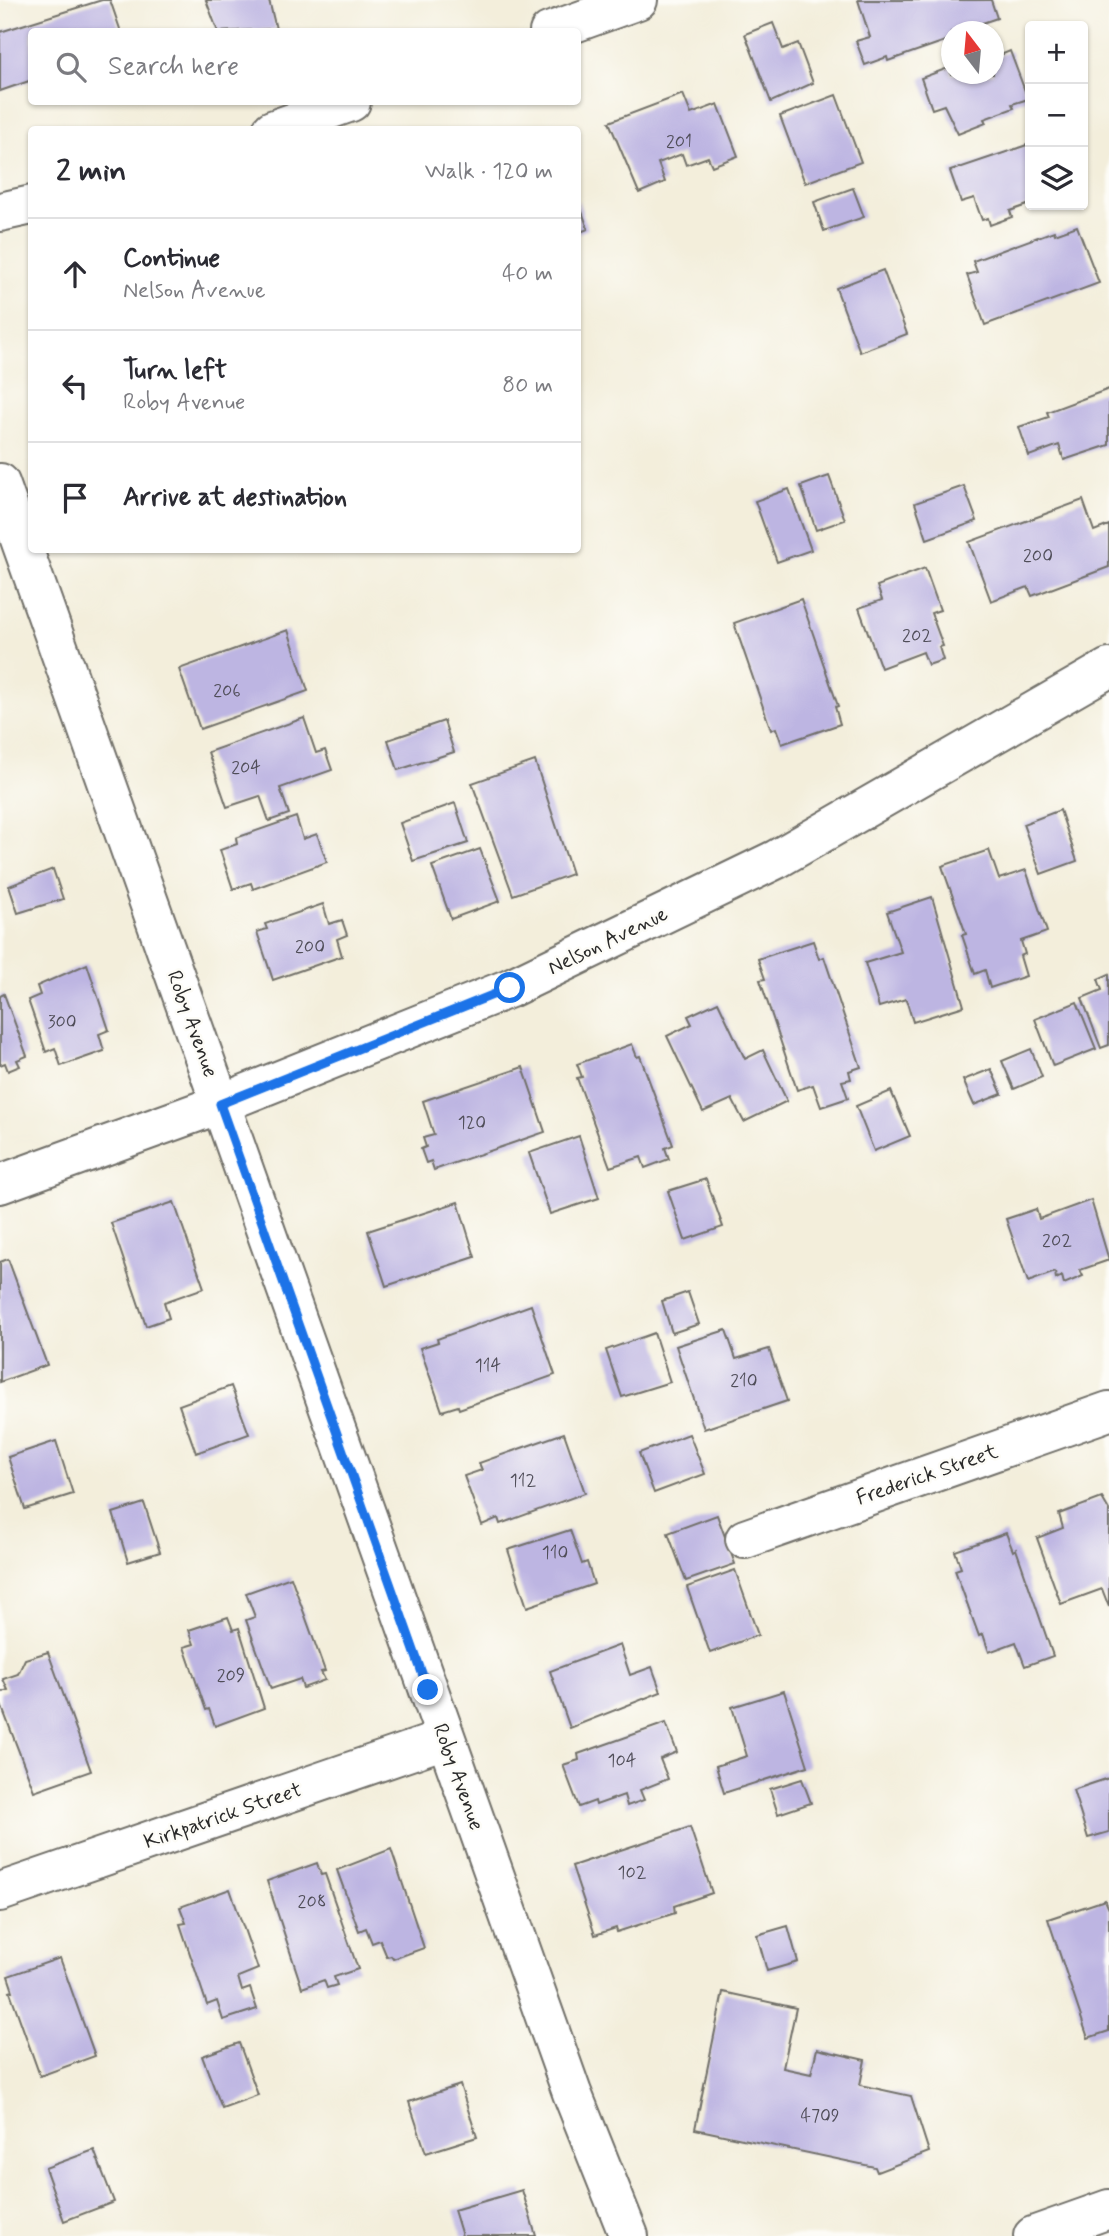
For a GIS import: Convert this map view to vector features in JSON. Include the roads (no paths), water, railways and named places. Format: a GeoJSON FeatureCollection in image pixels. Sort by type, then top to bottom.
{"type":"FeatureCollection","features":[{"type":"Feature","properties":{"kind":"street"},"geometry":{"type":"LineString","coordinates":[[560,28],[638,0]]}},
{"type":"Feature","properties":{"kind":"street"},"geometry":{"type":"LineString","coordinates":[[283,126],[343,105]]}},
{"type":"Feature","properties":{"kind":"street"},"geometry":{"type":"LineString","coordinates":[[0,212],[28,206]]}},
{"type":"Feature","properties":{"kind":"street","name":"Roby Avenue"},"geometry":{"type":"LineString","coordinates":[[0,483],[572,2093],[629,2236]]}},
{"type":"Feature","properties":{"kind":"street","name":"Nelson Avenue"},"geometry":{"type":"LineString","coordinates":[[0,1184],[220,1104],[510,988],[777,859],[1109,668]]}},
{"type":"Feature","properties":{"kind":"street","name":"Frederick Street"},"geometry":{"type":"LineString","coordinates":[[745,1539],[1109,1410]]}},
{"type":"Feature","properties":{"kind":"street","name":"Kirkpatrick Street"},"geometry":{"type":"LineString","coordinates":[[0,1892],[445,1739]]}},
{"type":"Feature","properties":{"kind":"street"},"geometry":{"type":"LineString","coordinates":[[1033,2236],[1109,2209]]}}]}
